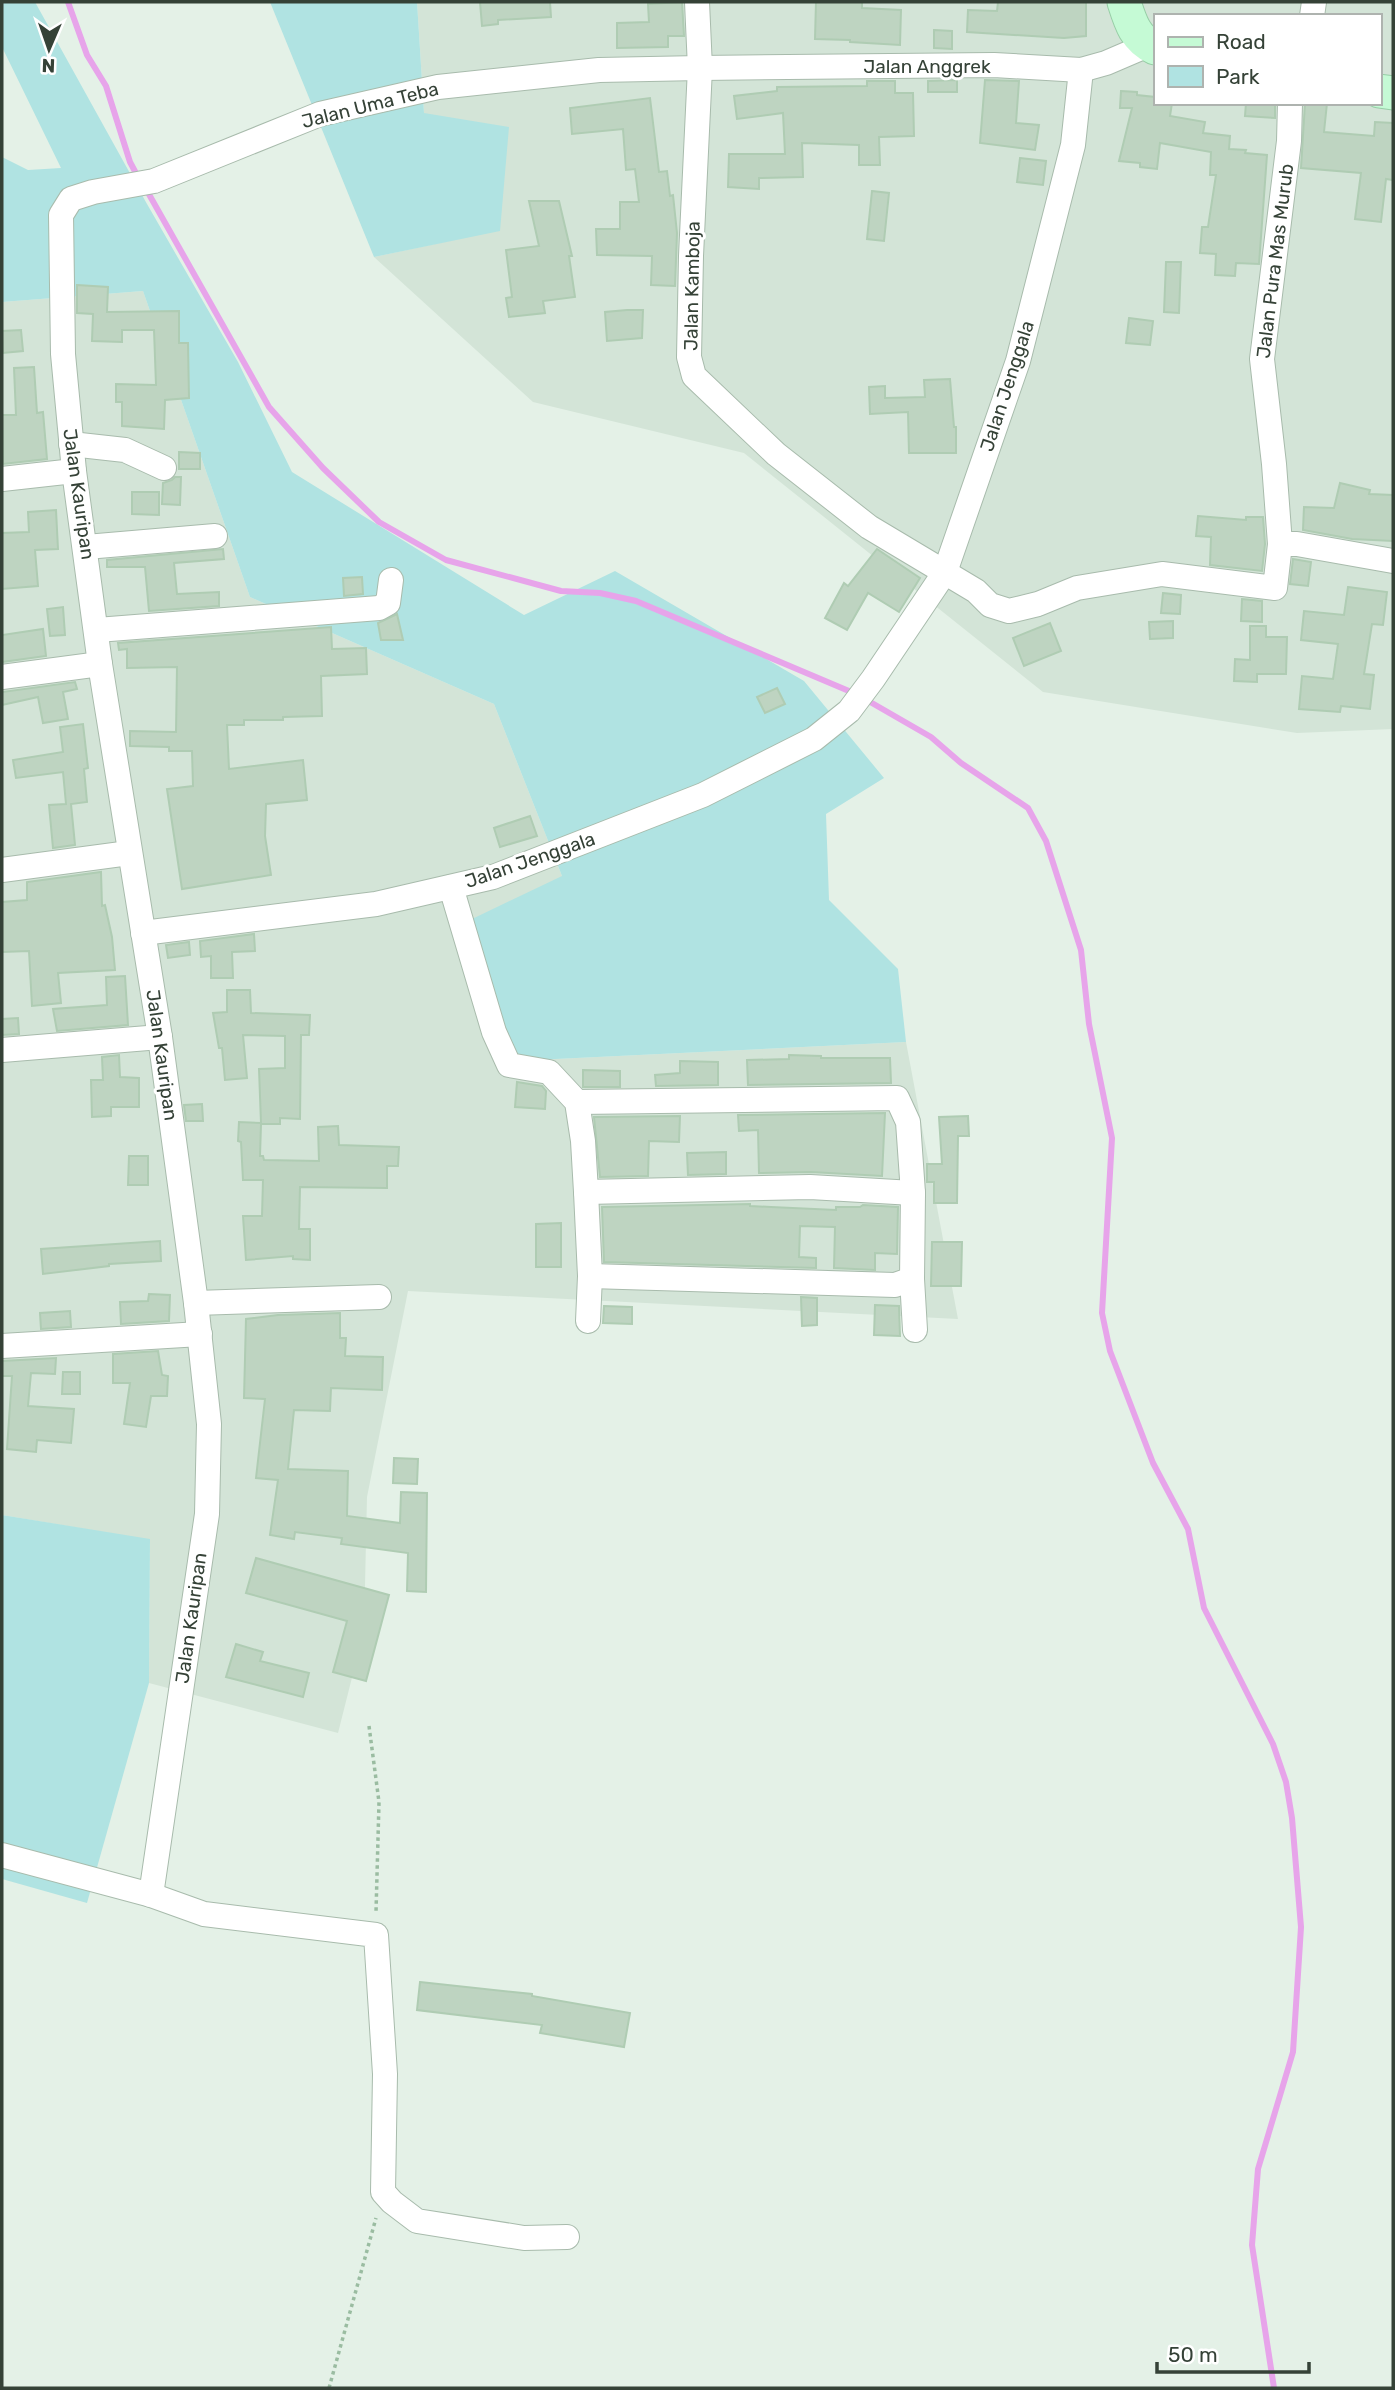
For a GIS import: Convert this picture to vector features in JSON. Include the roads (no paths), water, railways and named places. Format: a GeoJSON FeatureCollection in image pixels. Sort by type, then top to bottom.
{"type":"FeatureCollection","features":[{"type":"Feature","properties":{"kind":"street","name":"Jalan Kamboja"},"geometry":{"type":"LineString","coordinates":[[697,2],[700,68],[689,357],[694,376],[776,454],[869,527],[976,591],[990,605],[1009,611],[1038,604],[1077,588],[1162,574],[1275,588],[1280,544]]}},
{"type":"Feature","properties":{"kind":"street","name":"Jalan Anggrek"},"geometry":{"type":"LineString","coordinates":[[700,68],[994,65],[1081,70],[1106,64],[1140,31]]}},
{"type":"Feature","properties":{"kind":"street","name":"Jalan Uma Teba"},"geometry":{"type":"LineString","coordinates":[[61,215],[71,199],[93,192],[153,181],[320,114],[438,87],[599,70],[700,68]]}},
{"type":"Feature","properties":{"kind":"street","name":"Jalan Jenggala"},"geometry":{"type":"LineString","coordinates":[[143,933],[376,904],[493,877],[703,796],[814,739],[849,711],[945,572],[1018,361],[1073,145],[1081,70]]}},
{"type":"Feature","properties":{"kind":"street","name":"Jalan Pura Mas Murub"},"geometry":{"type":"LineString","coordinates":[[1280,544],[1275,464],[1262,359],[1289,141],[1290,105]]}},
{"type":"Feature","properties":{"kind":"street","name":"Jalan Kauripan"},"geometry":{"type":"LineString","coordinates":[[61,215],[63,354],[74,471],[100,664],[160,1037],[197,1303],[209,1424],[206,1514],[151,1895]]}},
{"type":"Feature","properties":{"kind":"street"},"geometry":{"type":"LineString","coordinates":[[71,444],[125,450],[164,468]]}},
{"type":"Feature","properties":{"kind":"street"},"geometry":{"type":"LineString","coordinates":[[2,479],[74,471]]}},
{"type":"Feature","properties":{"kind":"street"},"geometry":{"type":"LineString","coordinates":[[86,547],[215,536]]}},
{"type":"Feature","properties":{"kind":"street"},"geometry":{"type":"LineString","coordinates":[[1280,544],[1297,544],[1393,561]]}},
{"type":"Feature","properties":{"kind":"street"},"geometry":{"type":"LineString","coordinates":[[97,630],[379,608],[388,603],[391,580]]}},
{"type":"Feature","properties":{"kind":"street"},"geometry":{"type":"LineString","coordinates":[[2,677],[100,664]]}},
{"type":"Feature","properties":{"kind":"street"},"geometry":{"type":"LineString","coordinates":[[2,870],[129,853]]}},
{"type":"Feature","properties":{"kind":"street"},"geometry":{"type":"LineString","coordinates":[[451,887],[494,1032],[509,1065],[549,1072],[578,1102],[590,1276],[588,1321]]}},
{"type":"Feature","properties":{"kind":"street"},"geometry":{"type":"LineString","coordinates":[[2,1049],[160,1037]]}},
{"type":"Feature","properties":{"kind":"street"},"geometry":{"type":"LineString","coordinates":[[578,1102],[897,1098],[908,1122],[913,1193],[912,1279],[915,1330]]}},
{"type":"Feature","properties":{"kind":"street"},"geometry":{"type":"LineString","coordinates":[[586,1192],[810,1187],[913,1193]]}},
{"type":"Feature","properties":{"kind":"street"},"geometry":{"type":"LineString","coordinates":[[590,1276],[895,1285],[912,1279]]}},
{"type":"Feature","properties":{"kind":"street"},"geometry":{"type":"LineString","coordinates":[[197,1303],[379,1297]]}},
{"type":"Feature","properties":{"kind":"street"},"geometry":{"type":"LineString","coordinates":[[2,1346],[200,1334]]}},
{"type":"Feature","properties":{"kind":"street"},"geometry":{"type":"LineString","coordinates":[[2,1855],[151,1895],[204,1914],[376,1935],[385,2074],[383,2192],[417,2221],[524,2238],[568,2237]]}},
{"type":"Feature","properties":{"kind":"waterway"},"geometry":{"type":"LineString","coordinates":[[68,2],[87,55],[106,86],[130,162],[138,177]]}},
{"type":"Feature","properties":{"kind":"waterway"},"geometry":{"type":"LineString","coordinates":[[146,189],[269,407],[323,468],[379,522],[446,560],[561,591],[600,593],[636,601],[856,694]]}},
{"type":"Feature","properties":{"kind":"waterway"},"geometry":{"type":"LineString","coordinates":[[865,699],[931,737],[961,763],[1028,808],[1046,841],[1081,950],[1089,1024],[1112,1138],[1102,1313],[1110,1351],[1153,1463],[1188,1529],[1204,1608],[1273,1744],[1286,1782],[1292,1818],[1301,1927],[1293,2052],[1258,2169],[1252,2245],[1274,2388]]}}]}
